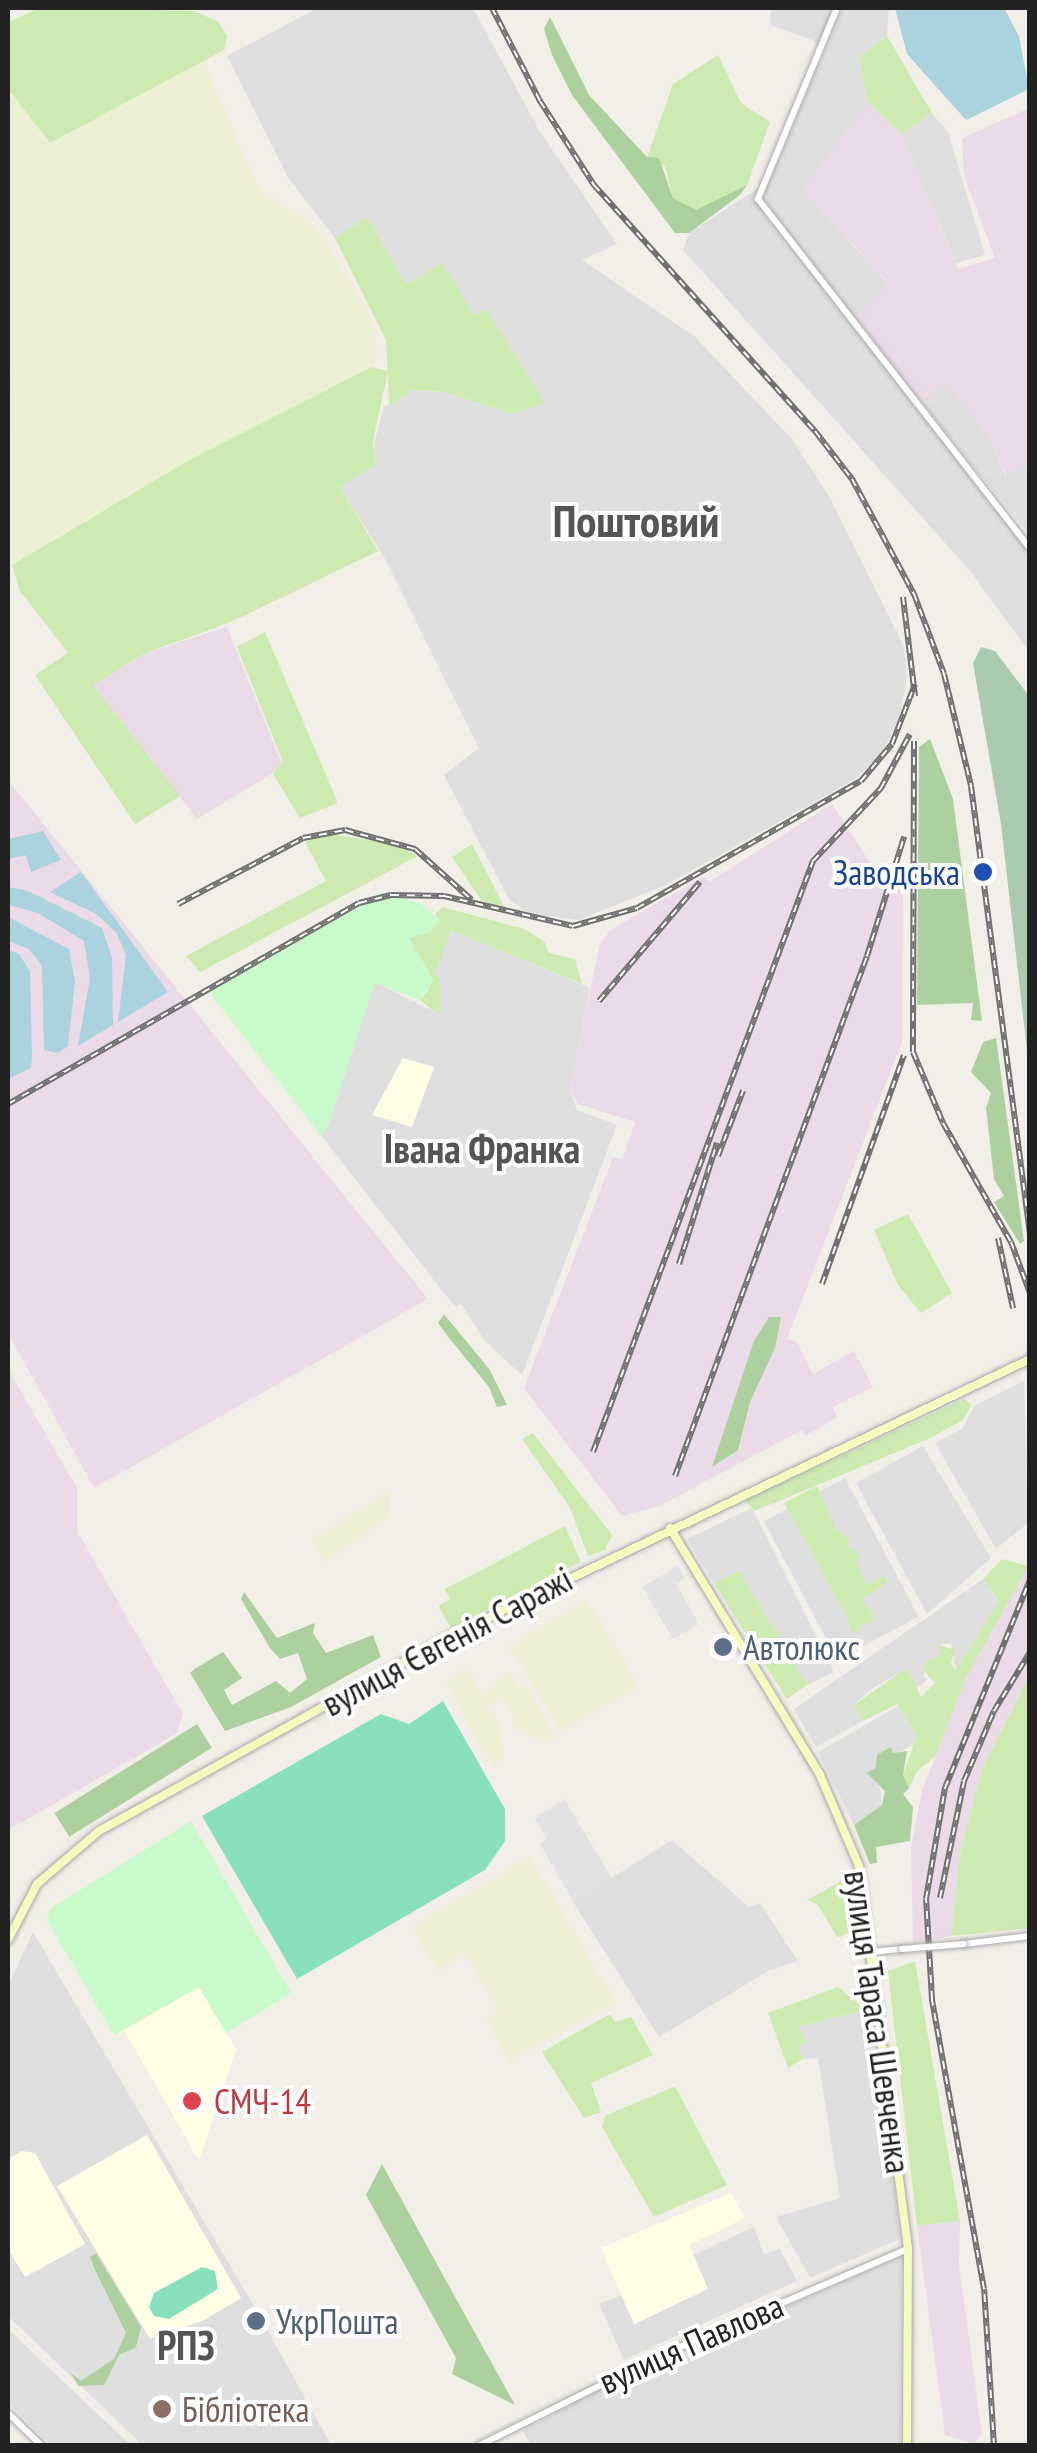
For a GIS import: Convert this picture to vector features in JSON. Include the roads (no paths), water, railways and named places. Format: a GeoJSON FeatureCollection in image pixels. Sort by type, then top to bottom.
{"type":"FeatureCollection","features":[{"type":"Feature","properties":{"kind":"main road","name":"вулиця Євгенія Саражі"},"geometry":{"type":"LineString","coordinates":[[8,1940],[37,1884],[99,1831],[452,1635],[1030,1359]]}},
{"type":"Feature","properties":{"kind":"main road","name":"вулиця Тараса Шевченка"},"geometry":{"type":"LineString","coordinates":[[670,1528],[845,1826],[860,1873],[908,2249],[907,2446]]}},
{"type":"Feature","properties":{"kind":"street"},"geometry":{"type":"LineString","coordinates":[[837,8],[758,199],[1030,548]]}},
{"type":"Feature","properties":{"kind":"street"},"geometry":{"type":"LineString","coordinates":[[872,1952],[1030,1936]]}},
{"type":"Feature","properties":{"kind":"street","name":"вулиця Павлова"},"geometry":{"type":"LineString","coordinates":[[478,2446],[645,2363],[908,2249]]}},
{"type":"Feature","properties":{"kind":"street"},"geometry":{"type":"LineString","coordinates":[[8,2413],[42,2446]]}},
{"type":"Feature","properties":{"kind":"water"},"geometry":{"type":"Polygon","coordinates":[[[895,8],[1004,8],[1019,36],[1029,89],[966,120],[907,54],[895,8]]]}},
{"type":"Feature","properties":{"kind":"water"},"geometry":{"type":"Polygon","coordinates":[[[43,831],[61,860],[31,872],[26,855],[8,859],[8,839],[43,831]]]}},
{"type":"Feature","properties":{"kind":"water"},"geometry":{"type":"Polygon","coordinates":[[[81,872],[168,992],[118,1022],[126,955],[116,932],[96,914],[50,892],[81,872]]]}},
{"type":"Feature","properties":{"kind":"water"},"geometry":{"type":"Polygon","coordinates":[[[8,887],[28,891],[102,928],[112,958],[113,1025],[78,1046],[90,978],[84,941],[38,913],[8,905],[8,887]]]}},
{"type":"Feature","properties":{"kind":"water"},"geometry":{"type":"Polygon","coordinates":[[[8,917],[69,949],[75,982],[68,1046],[58,1053],[44,1050],[42,966],[29,949],[8,941],[8,917]]]}},
{"type":"Feature","properties":{"kind":"water"},"geometry":{"type":"Polygon","coordinates":[[[8,950],[19,954],[30,971],[32,1056],[31,1068],[8,1079],[8,950]]]}},
{"type":"Feature","properties":{"kind":"railway"},"geometry":{"type":"LineString","coordinates":[[492,8],[540,101],[594,185],[815,431],[852,479],[914,594],[944,674],[971,786],[1030,1234]]}},
{"type":"Feature","properties":{"kind":"railway"},"geometry":{"type":"LineString","coordinates":[[903,597],[915,696]]}},
{"type":"Feature","properties":{"kind":"railway"},"geometry":{"type":"LineString","coordinates":[[8,1104],[359,903],[391,895],[444,896],[573,926],[637,908],[861,781],[892,744],[915,684]]}},
{"type":"Feature","properties":{"kind":"railway"},"geometry":{"type":"LineString","coordinates":[[593,1452],[813,861],[881,788],[910,734]]}},
{"type":"Feature","properties":{"kind":"railway"},"geometry":{"type":"LineString","coordinates":[[914,741],[913,1052],[943,1123],[1011,1242],[1030,1293]]}},
{"type":"Feature","properties":{"kind":"railway"},"geometry":{"type":"LineString","coordinates":[[178,904],[303,838],[345,830],[415,849],[472,900]]}},
{"type":"Feature","properties":{"kind":"railway"},"geometry":{"type":"LineString","coordinates":[[675,1476],[867,956],[904,837]]}},
{"type":"Feature","properties":{"kind":"railway"},"geometry":{"type":"LineString","coordinates":[[599,1001],[700,882]]}},
{"type":"Feature","properties":{"kind":"railway"},"geometry":{"type":"LineString","coordinates":[[822,1284],[904,1055]]}},
{"type":"Feature","properties":{"kind":"railway"},"geometry":{"type":"LineString","coordinates":[[718,1156],[743,1091]]}},
{"type":"Feature","properties":{"kind":"railway"},"geometry":{"type":"LineString","coordinates":[[679,1264],[717,1143]]}},
{"type":"Feature","properties":{"kind":"railway"},"geometry":{"type":"LineString","coordinates":[[998,1238],[1013,1308]]}},
{"type":"Feature","properties":{"kind":"railway"},"geometry":{"type":"LineString","coordinates":[[994,2446],[984,2289],[932,1999],[926,1899],[945,1788],[1030,1580]]}},
{"type":"Feature","properties":{"kind":"railway"},"geometry":{"type":"LineString","coordinates":[[940,1898],[964,1781],[994,1711],[1030,1652]]}},
{"type":"Feature","properties":{"kind":"place","name":"Заводська"},"geometry":{"type":"Point","coordinates":[983,872]}},
{"type":"Feature","properties":{"kind":"place","name":"Автолюкс"},"geometry":{"type":"Point","coordinates":[723,1647]}},
{"type":"Feature","properties":{"kind":"place","name":"СМЧ-14"},"geometry":{"type":"Point","coordinates":[192,2101]}},
{"type":"Feature","properties":{"kind":"place","name":"УкрПошта"},"geometry":{"type":"Point","coordinates":[256,2321]}},
{"type":"Feature","properties":{"kind":"place","name":"Бібліотека"},"geometry":{"type":"Point","coordinates":[162,2409]}},
{"type":"Feature","properties":{"kind":"district","name":"Поштовий"},"geometry":{"type":"Point","coordinates":[636,521]}},
{"type":"Feature","properties":{"kind":"district","name":"Івана Франка"},"geometry":{"type":"Point","coordinates":[482,1148]}},
{"type":"Feature","properties":{"kind":"district","name":"РПЗ"},"geometry":{"type":"Point","coordinates":[186,2345]}}]}
